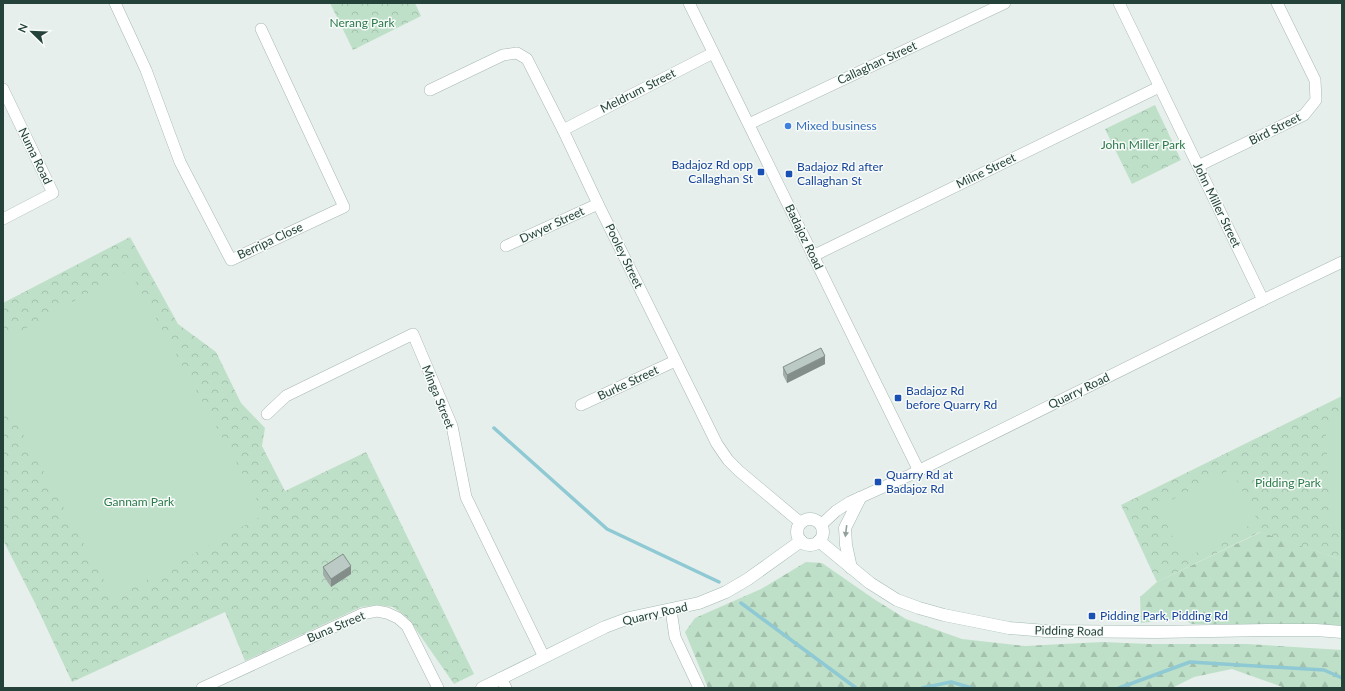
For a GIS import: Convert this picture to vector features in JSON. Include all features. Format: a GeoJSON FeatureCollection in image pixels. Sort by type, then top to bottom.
{"type":"FeatureCollection","features":[{"type":"Feature","properties":{"kind":"street","name":"Berripa Close"},"geometry":{"type":"LineString","coordinates":[[115,3],[146,70],[180,162],[231,260],[344,207],[261,29]]}},
{"type":"Feature","properties":{"kind":"street","name":"Badajoz Road"},"geometry":{"type":"LineString","coordinates":[[689,3],[918,471]]}},
{"type":"Feature","properties":{"kind":"street","name":"Callaghan Street"},"geometry":{"type":"LineString","coordinates":[[749,124],[1005,3]]}},
{"type":"Feature","properties":{"kind":"street","name":"John Miller Street"},"geometry":{"type":"LineString","coordinates":[[1119,3],[1263,300]]}},
{"type":"Feature","properties":{"kind":"street","name":"Bird Street"},"geometry":{"type":"LineString","coordinates":[[1198,166],[1304,115],[1316,100],[1315,80],[1277,3]]}},
{"type":"Feature","properties":{"kind":"street","name":"Meldrum Street"},"geometry":{"type":"LineString","coordinates":[[563,130],[713,52]]}},
{"type":"Feature","properties":{"kind":"street","name":"Pooley Street"},"geometry":{"type":"LineString","coordinates":[[430,90],[503,55],[517,53],[527,59],[717,444],[728,460],[739,471],[801,523]]}},
{"type":"Feature","properties":{"kind":"street","name":"Milne Street"},"geometry":{"type":"LineString","coordinates":[[813,256],[1159,86]]}},
{"type":"Feature","properties":{"kind":"street","name":"Numa Road"},"geometry":{"type":"LineString","coordinates":[[3,89],[54,193],[3,219]]}},
{"type":"Feature","properties":{"kind":"street","name":"Dwyer Street"},"geometry":{"type":"LineString","coordinates":[[506,246],[598,204]]}},
{"type":"Feature","properties":{"kind":"street","name":"Quarry Road"},"geometry":{"type":"LineString","coordinates":[[821,525],[840,509],[860,498],[918,471],[1342,262]]}},
{"type":"Feature","properties":{"kind":"street","name":"Minga Street"},"geometry":{"type":"LineString","coordinates":[[267,414],[286,396],[413,334],[452,426],[466,496],[544,657]]}},
{"type":"Feature","properties":{"kind":"street","name":"Burke Street"},"geometry":{"type":"LineString","coordinates":[[581,405],[675,361]]}},
{"type":"Feature","properties":{"kind":"street"},"geometry":{"type":"LineString","coordinates":[[851,568],[846,545],[845,528],[860,498]]}},
{"type":"Feature","properties":{"kind":"street"},"geometry":{"type":"LineString","coordinates":[[809,519],[814,520],[821,525],[823,532],[819,541],[810,545],[801,541],[798,534],[801,523],[809,519]]}},
{"type":"Feature","properties":{"kind":"street","name":"Quarry Road"},"geometry":{"type":"LineString","coordinates":[[482,688],[504,683],[544,657],[604,627],[629,618],[699,603],[726,592],[748,579],[801,541]]}},
{"type":"Feature","properties":{"kind":"street","name":"Pidding Road"},"geometry":{"type":"LineString","coordinates":[[819,541],[881,591],[906,604],[944,615],[1009,628],[1030,630],[1157,632],[1316,630],[1342,632]]}},
{"type":"Feature","properties":{"kind":"street"},"geometry":{"type":"LineString","coordinates":[[671,610],[675,637],[699,688]]}},
{"type":"Feature","properties":{"kind":"street","name":"Buna Street"},"geometry":{"type":"LineString","coordinates":[[202,688],[362,614],[377,611],[387,613],[398,618],[407,626],[438,688]]}},
{"type":"Feature","properties":{"kind":"green space","name":"Nerang Park"},"geometry":{"type":"Polygon","coordinates":[[[330,3],[415,3],[421,16],[353,50],[330,3]]]}},
{"type":"Feature","properties":{"kind":"green space","name":"John Miller Park"},"geometry":{"type":"Polygon","coordinates":[[[1155,105],[1181,160],[1132,184],[1105,129],[1155,105]]]}},
{"type":"Feature","properties":{"kind":"green space","name":"Gannam Park"},"geometry":{"type":"Polygon","coordinates":[[[130,237],[178,324],[216,352],[241,403],[265,428],[262,446],[285,491],[366,452],[474,674],[454,684],[408,618],[393,607],[377,605],[361,607],[245,661],[225,612],[72,682],[35,603],[3,540],[3,303],[130,237]]]}},
{"type":"Feature","properties":{"kind":"green space"},"geometry":{"type":"Polygon","coordinates":[[[129,270],[265,514],[114,598],[3,398],[3,341],[129,270]]]}},
{"type":"Feature","properties":{"kind":"green space","name":"Pidding Park"},"geometry":{"type":"Polygon","coordinates":[[[1342,396],[1342,560],[1260,532],[1157,582],[1121,505],[1342,396]]]}},
{"type":"Feature","properties":{"kind":"green space"},"geometry":{"type":"Polygon","coordinates":[[[1342,422],[1342,530],[1332,530],[1325,423],[1342,422]]]}},
{"type":"Feature","properties":{"kind":"green space"},"geometry":{"type":"Polygon","coordinates":[[[1231,469],[1258,521],[1184,559],[1158,507],[1231,469]]]}},
{"type":"Feature","properties":{"kind":"green space"},"geometry":{"type":"Polygon","coordinates":[[[1261,532],[1342,560],[1342,628],[1320,624],[1192,624],[1180,618],[1141,623],[1140,597],[1157,582],[1261,532]]]}},
{"type":"Feature","properties":{"kind":"green space"},"geometry":{"type":"Polygon","coordinates":[[[806,562],[822,563],[906,619],[962,639],[1025,646],[1102,642],[1149,644],[1247,644],[1342,650],[1342,688],[1285,688],[1232,669],[1194,677],[1172,688],[708,688],[685,632],[695,618],[761,589],[806,562]]]}},
{"type":"Feature","properties":{"kind":"building"},"geometry":{"type":"Polygon","coordinates":[[[821,348],[825,356],[787,375],[783,367],[821,348]]]}},
{"type":"Feature","properties":{"kind":"building"},"geometry":{"type":"Polygon","coordinates":[[[343,554],[351,566],[331,579],[323,567],[343,554]]]}},
{"type":"Feature","properties":{"kind":"waterway"},"geometry":{"type":"LineString","coordinates":[[494,428],[607,529],[719,582]]}},
{"type":"Feature","properties":{"kind":"waterway"},"geometry":{"type":"LineString","coordinates":[[741,603],[856,688]]}},
{"type":"Feature","properties":{"kind":"waterway"},"geometry":{"type":"LineString","coordinates":[[1119,688],[1190,662],[1324,670],[1342,678]]}},
{"type":"Feature","properties":{"kind":"waterway"},"geometry":{"type":"LineString","coordinates":[[922,688],[951,682],[972,688]]}},
{"type":"Feature","properties":{"kind":"place","name":"Mixed business"},"geometry":{"type":"Point","coordinates":[788,126]}},
{"type":"Feature","properties":{"kind":"place","name":"Badajoz Rd opp Callaghan St"},"geometry":{"type":"Point","coordinates":[761,172]}},
{"type":"Feature","properties":{"kind":"place","name":"Badajoz Rd after Callaghan St"},"geometry":{"type":"Point","coordinates":[789,174]}},
{"type":"Feature","properties":{"kind":"place","name":"Badajoz Rd before Quarry Rd"},"geometry":{"type":"Point","coordinates":[898,398]}},
{"type":"Feature","properties":{"kind":"place","name":"Quarry Rd at Badajoz Rd"},"geometry":{"type":"Point","coordinates":[878,482]}},
{"type":"Feature","properties":{"kind":"place","name":"Pidding Park, Pidding Rd"},"geometry":{"type":"Point","coordinates":[1092,616]}}]}
